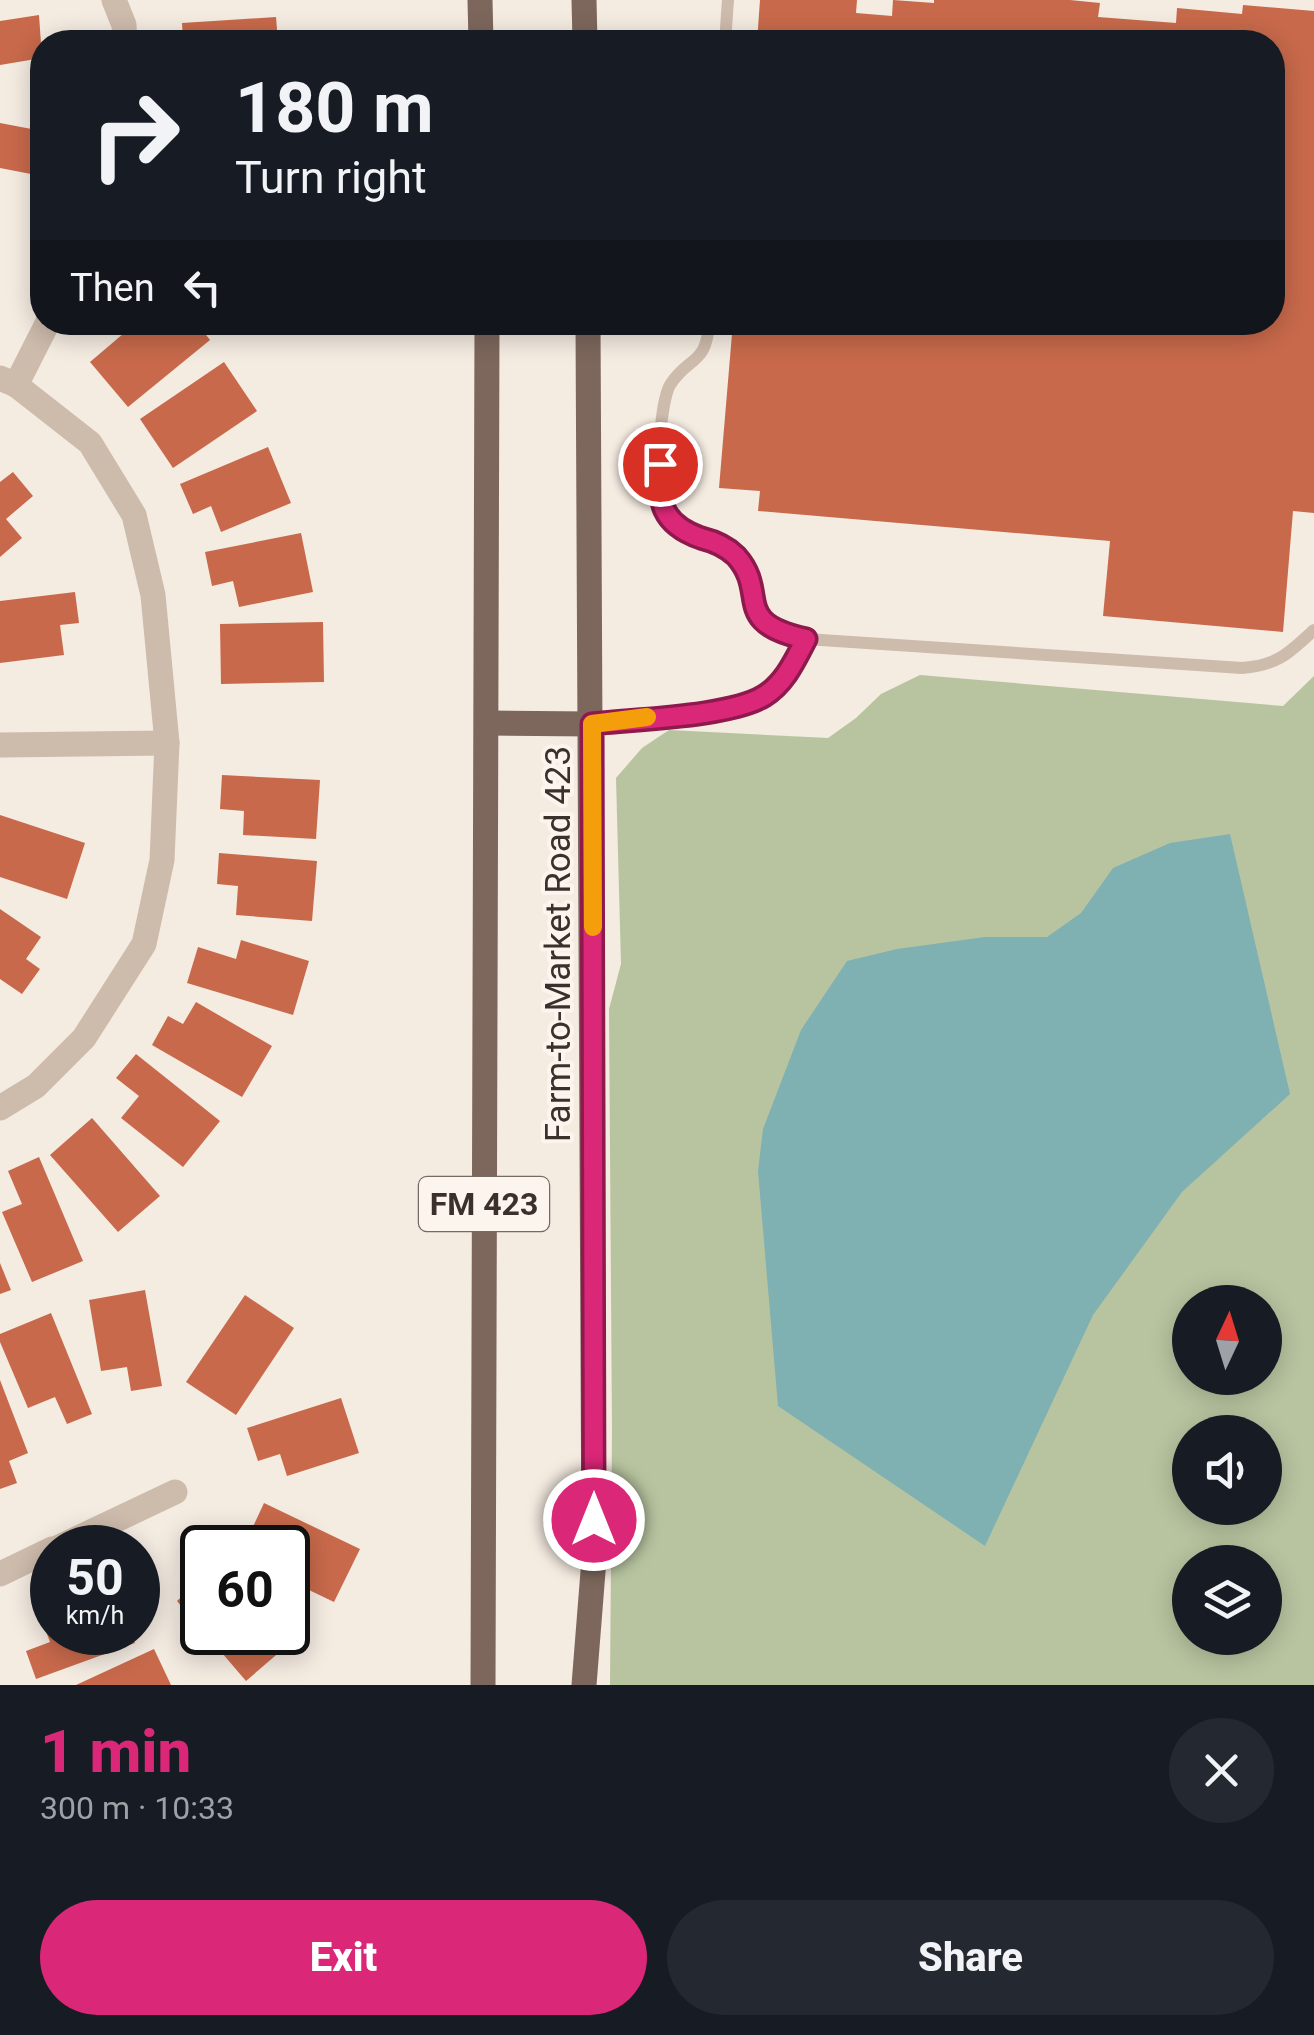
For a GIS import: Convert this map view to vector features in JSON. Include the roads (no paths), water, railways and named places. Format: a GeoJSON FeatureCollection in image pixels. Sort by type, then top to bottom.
{"type":"FeatureCollection","features":[{"type":"Feature","properties":{"kind":"main road"},"geometry":{"type":"LineString","coordinates":[[480,0],[481,30]]}},
{"type":"Feature","properties":{"kind":"main road"},"geometry":{"type":"LineString","coordinates":[[584,0],[585,30]]}},
{"type":"Feature","properties":{"kind":"main road","name":"Farm-to-Market Road 423"},"geometry":{"type":"LineString","coordinates":[[483,1685],[487,335]]}},
{"type":"Feature","properties":{"kind":"main road","name":"Farm-to-Market Road 423"},"geometry":{"type":"LineString","coordinates":[[584,1685],[594,1559],[588,335]]}},
{"type":"Feature","properties":{"kind":"main road"},"geometry":{"type":"LineString","coordinates":[[487,723],[592,724]]}},
{"type":"Feature","properties":{"kind":"street"},"geometry":{"type":"LineString","coordinates":[[114,0],[124,30]]}},
{"type":"Feature","properties":{"kind":"street"},"geometry":{"type":"LineString","coordinates":[[0,1108],[36,1086],[84,1038],[144,944],[162,860],[167,742],[153,595],[134,516],[90,443],[8,381],[39,335]]}},
{"type":"Feature","properties":{"kind":"street"},"geometry":{"type":"LineString","coordinates":[[0,745],[167,742]]}},
{"type":"Feature","properties":{"kind":"street"},"geometry":{"type":"LineString","coordinates":[[105,1525],[176,1492]]}},
{"type":"Feature","properties":{"kind":"street"},"geometry":{"type":"LineString","coordinates":[[0,1574],[30,1560]]}},
{"type":"Feature","properties":{"kind":"lane"},"geometry":{"type":"LineString","coordinates":[[727,30],[728,0]]}},
{"type":"Feature","properties":{"kind":"lane"},"geometry":{"type":"LineString","coordinates":[[708,335],[707,348],[671,384],[662,408],[662,508],[686,533],[710,540],[738,559],[756,614],[769,627],[806,639],[1242,668],[1265,666],[1285,656],[1314,630]]}},
{"type":"Feature","properties":{"kind":"lane"},"geometry":{"type":"LineString","coordinates":[[592,724],[722,709],[763,696],[785,677],[806,639]]}},
{"type":"Feature","properties":{"kind":"water"},"geometry":{"type":"Polygon","coordinates":[[[1230,834],[1290,1094],[1182,1192],[1093,1315],[985,1546],[778,1406],[758,1171],[763,1129],[801,1030],[847,961],[897,949],[985,937],[1047,937],[1081,913],[1113,868],[1170,843],[1230,834]]]}}]}
